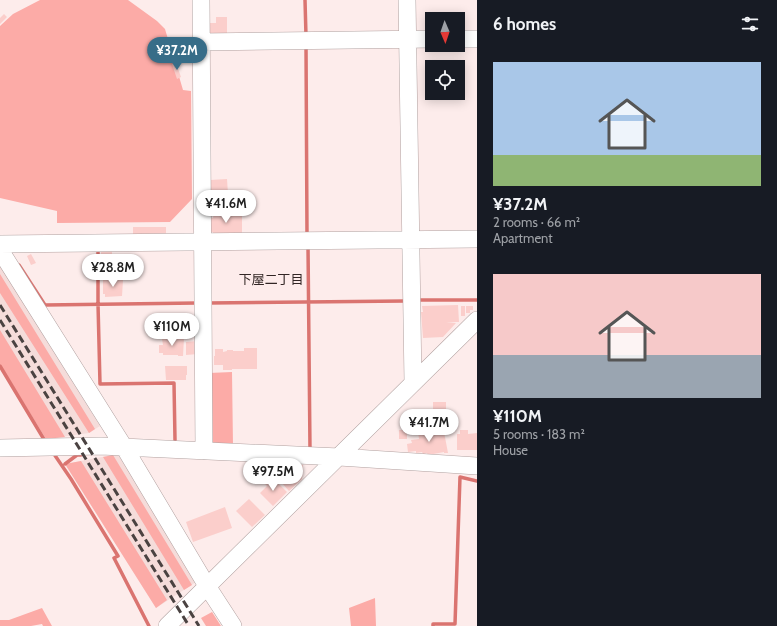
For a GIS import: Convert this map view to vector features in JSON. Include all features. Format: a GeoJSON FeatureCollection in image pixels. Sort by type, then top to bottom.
{"type":"FeatureCollection","features":[{"type":"Feature","properties":{"kind":"street"},"geometry":{"type":"LineString","coordinates":[[201,0],[204,451]]}},
{"type":"Feature","properties":{"kind":"street"},"geometry":{"type":"LineString","coordinates":[[407,0],[413,382]]}},
{"type":"Feature","properties":{"kind":"street"},"geometry":{"type":"LineString","coordinates":[[201,42],[425,39]]}},
{"type":"Feature","properties":{"kind":"street"},"geometry":{"type":"LineString","coordinates":[[465,39],[477,39]]}},
{"type":"Feature","properties":{"kind":"street"},"geometry":{"type":"LineString","coordinates":[[0,244],[477,239]]}},
{"type":"Feature","properties":{"kind":"street"},"geometry":{"type":"LineString","coordinates":[[0,250],[124,447],[207,586],[233,626]]}},
{"type":"Feature","properties":{"kind":"street"},"geometry":{"type":"LineString","coordinates":[[167,626],[477,320]]}},
{"type":"Feature","properties":{"kind":"street"},"geometry":{"type":"LineString","coordinates":[[0,448],[100,446],[339,457],[477,466]]}},
{"type":"Feature","properties":{"kind":"shaded area"},"geometry":{"type":"Polygon","coordinates":[[[40,0],[128,0],[157,21],[165,29],[183,90],[191,91],[192,199],[170,222],[57,223],[57,211],[0,198],[0,26],[13,14],[40,0]]]}},
{"type":"Feature","properties":{"kind":"shaded area"},"geometry":{"type":"Polygon","coordinates":[[[0,265],[100,426],[89,433],[46,439],[0,364],[0,265]]]}},
{"type":"Feature","properties":{"kind":"shaded area"},"geometry":{"type":"Polygon","coordinates":[[[0,274],[95,429],[89,433],[0,293],[0,274]]]}},
{"type":"Feature","properties":{"kind":"shaded area"},"geometry":{"type":"Polygon","coordinates":[[[0,330],[65,437],[46,439],[0,364],[0,330]]]}},
{"type":"Feature","properties":{"kind":"shaded area"},"geometry":{"type":"Polygon","coordinates":[[[232,372],[233,446],[212,445],[209,373],[232,372]]]}},
{"type":"Feature","properties":{"kind":"shaded area"},"geometry":{"type":"Polygon","coordinates":[[[118,454],[196,582],[156,608],[65,464],[118,454]]]}},
{"type":"Feature","properties":{"kind":"shaded area"},"geometry":{"type":"Polygon","coordinates":[[[113,455],[192,585],[184,590],[103,457],[113,455]]]}},
{"type":"Feature","properties":{"kind":"shaded area"},"geometry":{"type":"Polygon","coordinates":[[[81,461],[167,600],[156,608],[65,464],[81,461]]]}},
{"type":"Feature","properties":{"kind":"shaded area"},"geometry":{"type":"Polygon","coordinates":[[[375,598],[376,626],[351,626],[349,608],[375,598]]]}},
{"type":"Feature","properties":{"kind":"shaded area"},"geometry":{"type":"Polygon","coordinates":[[[42,608],[52,626],[43,626],[42,624],[31,626],[0,626],[0,620],[9,620],[42,608]]]}},
{"type":"Feature","properties":{"kind":"shaded area"},"geometry":{"type":"Polygon","coordinates":[[[212,612],[221,626],[206,626],[201,618],[212,612]]]}},
{"type":"Feature","properties":{"kind":"building"},"geometry":{"type":"Polygon","coordinates":[[[4,14],[7,17],[0,24],[0,18],[4,14]]]}},
{"type":"Feature","properties":{"kind":"building"},"geometry":{"type":"Polygon","coordinates":[[[216,17],[227,17],[227,36],[208,35],[208,23],[216,23],[216,17]]]}},
{"type":"Feature","properties":{"kind":"building"},"geometry":{"type":"Polygon","coordinates":[[[176,63],[181,77],[177,79],[172,64],[176,63]]]}},
{"type":"Feature","properties":{"kind":"building"},"geometry":{"type":"Polygon","coordinates":[[[227,179],[228,194],[210,194],[210,180],[227,179]]]}},
{"type":"Feature","properties":{"kind":"building"},"geometry":{"type":"Polygon","coordinates":[[[228,211],[229,215],[242,215],[242,234],[213,234],[213,232],[209,232],[209,218],[213,218],[214,212],[228,211]]]}},
{"type":"Feature","properties":{"kind":"building"},"geometry":{"type":"Polygon","coordinates":[[[133,227],[166,227],[166,235],[133,236],[133,227]]]}},
{"type":"Feature","properties":{"kind":"building"},"geometry":{"type":"Polygon","coordinates":[[[101,246],[112,246],[112,256],[101,256],[101,246]]]}},
{"type":"Feature","properties":{"kind":"building"},"geometry":{"type":"Polygon","coordinates":[[[31,254],[36,263],[31,265],[27,256],[31,254]]]}},
{"type":"Feature","properties":{"kind":"building"},"geometry":{"type":"Polygon","coordinates":[[[103,280],[123,280],[122,296],[105,297],[105,294],[103,294],[103,280]]]}},
{"type":"Feature","properties":{"kind":"building"},"geometry":{"type":"Polygon","coordinates":[[[458,305],[459,322],[446,322],[456,323],[443,337],[423,338],[422,306],[458,305]]]}},
{"type":"Feature","properties":{"kind":"building"},"geometry":{"type":"Polygon","coordinates":[[[461,306],[465,306],[465,316],[461,316],[461,306]]]}},
{"type":"Feature","properties":{"kind":"building"},"geometry":{"type":"Polygon","coordinates":[[[466,306],[473,306],[473,310],[470,310],[470,313],[466,313],[466,306]]]}},
{"type":"Feature","properties":{"kind":"building"},"geometry":{"type":"Polygon","coordinates":[[[184,338],[183,356],[163,355],[163,353],[159,353],[159,345],[163,345],[162,339],[184,338]]]}},
{"type":"Feature","properties":{"kind":"building"},"geometry":{"type":"Polygon","coordinates":[[[198,341],[198,354],[186,355],[186,342],[198,341]]]}},
{"type":"Feature","properties":{"kind":"building"},"geometry":{"type":"Polygon","coordinates":[[[244,348],[257,348],[257,369],[223,370],[223,365],[214,365],[215,349],[223,349],[223,352],[227,350],[244,351],[244,348]]]}},
{"type":"Feature","properties":{"kind":"building"},"geometry":{"type":"Polygon","coordinates":[[[165,366],[187,366],[186,380],[166,380],[165,366]]]}},
{"type":"Feature","properties":{"kind":"building"},"geometry":{"type":"Polygon","coordinates":[[[433,402],[446,402],[446,431],[442,431],[442,419],[433,419],[433,402]]]}},
{"type":"Feature","properties":{"kind":"building"},"geometry":{"type":"Polygon","coordinates":[[[408,414],[420,414],[420,428],[408,428],[408,414]]]}},
{"type":"Feature","properties":{"kind":"building"},"geometry":{"type":"Polygon","coordinates":[[[399,430],[407,430],[407,439],[399,439],[399,430]]]}},
{"type":"Feature","properties":{"kind":"building"},"geometry":{"type":"Polygon","coordinates":[[[427,430],[427,433],[444,432],[448,453],[444,452],[428,455],[427,453],[423,454],[422,452],[416,453],[416,451],[408,452],[407,444],[412,443],[411,440],[419,439],[418,432],[427,430]]]}},
{"type":"Feature","properties":{"kind":"building"},"geometry":{"type":"Polygon","coordinates":[[[460,430],[468,430],[468,434],[477,433],[477,450],[457,450],[457,434],[460,434],[460,430]]]}},
{"type":"Feature","properties":{"kind":"building"},"geometry":{"type":"Polygon","coordinates":[[[253,463],[261,463],[261,471],[253,471],[253,463]]]}},
{"type":"Feature","properties":{"kind":"building"},"geometry":{"type":"Polygon","coordinates":[[[283,464],[303,465],[302,479],[289,491],[281,482],[278,482],[278,470],[282,471],[283,464]]]}},
{"type":"Feature","properties":{"kind":"building"},"geometry":{"type":"Polygon","coordinates":[[[272,477],[287,492],[273,506],[260,493],[267,486],[265,484],[272,477]]]}},
{"type":"Feature","properties":{"kind":"building"},"geometry":{"type":"Polygon","coordinates":[[[249,499],[265,515],[252,527],[236,511],[249,499]]]}},
{"type":"Feature","properties":{"kind":"building"},"geometry":{"type":"Polygon","coordinates":[[[225,507],[232,528],[193,542],[186,522],[225,507]]]}},
{"type":"Feature","properties":{"kind":"waterway"},"geometry":{"type":"LineString","coordinates":[[305,0],[306,36]]}},
{"type":"Feature","properties":{"kind":"waterway"},"geometry":{"type":"LineString","coordinates":[[306,45],[307,235]]}},
{"type":"Feature","properties":{"kind":"waterway"},"geometry":{"type":"LineString","coordinates":[[308,246],[310,449]]}},
{"type":"Feature","properties":{"kind":"waterway"},"geometry":{"type":"LineString","coordinates":[[98,247],[100,384],[174,383],[175,440]]}},
{"type":"Feature","properties":{"kind":"waterway"},"geometry":{"type":"LineString","coordinates":[[19,265],[45,305],[197,303]]}},
{"type":"Feature","properties":{"kind":"waterway"},"geometry":{"type":"LineString","coordinates":[[416,300],[477,300]]}},
{"type":"Feature","properties":{"kind":"waterway"},"geometry":{"type":"LineString","coordinates":[[209,303],[405,301]]}},
{"type":"Feature","properties":{"kind":"waterway"},"geometry":{"type":"LineString","coordinates":[[0,366],[45,441]]}},
{"type":"Feature","properties":{"kind":"waterway"},"geometry":{"type":"LineString","coordinates":[[52,454],[54,454],[71,479],[118,556],[114,558],[149,626]]}},
{"type":"Feature","properties":{"kind":"waterway"},"geometry":{"type":"LineString","coordinates":[[65,464],[77,455],[81,455]]}},
{"type":"Feature","properties":{"kind":"waterway"},"geometry":{"type":"LineString","coordinates":[[433,626],[433,624],[455,624],[460,477],[477,481]]}},
{"type":"Feature","properties":{"kind":"railway"},"geometry":{"type":"LineString","coordinates":[[0,305],[199,626]]}},
{"type":"Feature","properties":{"kind":"railway"},"geometry":{"type":"LineString","coordinates":[[0,320],[189,626]]}},
{"type":"Feature","properties":{"kind":"district","name":"下屋二丁目"},"geometry":{"type":"Point","coordinates":[271,279]}}]}
